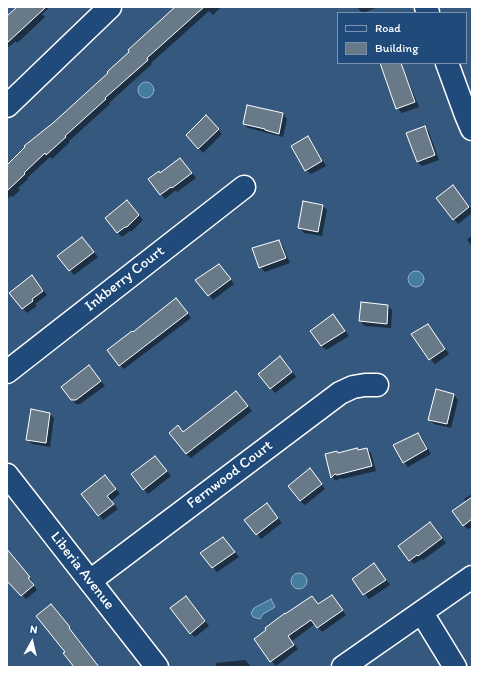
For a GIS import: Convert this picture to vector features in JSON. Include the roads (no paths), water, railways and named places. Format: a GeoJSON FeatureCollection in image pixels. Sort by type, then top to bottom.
{"type":"FeatureCollection","features":[{"type":"Feature","properties":{"kind":"street"},"geometry":{"type":"LineString","coordinates":[[7,106],[110,7]]}},
{"type":"Feature","properties":{"kind":"street"},"geometry":{"type":"LineString","coordinates":[[447,64],[472,129]]}},
{"type":"Feature","properties":{"kind":"street","name":"Inkberry Court"},"geometry":{"type":"LineString","coordinates":[[7,372],[244,187]]}},
{"type":"Feature","properties":{"kind":"street","name":"Fernwood Court"},"geometry":{"type":"LineString","coordinates":[[90,581],[340,393],[353,387],[377,385]]}},
{"type":"Feature","properties":{"kind":"street","name":"Liberia Avenue"},"geometry":{"type":"LineString","coordinates":[[7,475],[157,667]]}},
{"type":"Feature","properties":{"kind":"street"},"geometry":{"type":"LineString","coordinates":[[343,667],[472,577]]}},
{"type":"Feature","properties":{"kind":"street"},"geometry":{"type":"LineString","coordinates":[[422,612],[455,667]]}},
{"type":"Feature","properties":{"kind":"water"},"geometry":{"type":"Polygon","coordinates":[[[143,82],[149,82],[154,87],[152,96],[149,98],[143,98],[138,93],[138,87],[143,82]]]}},
{"type":"Feature","properties":{"kind":"water"},"geometry":{"type":"Polygon","coordinates":[[[413,271],[419,271],[424,276],[422,285],[419,287],[413,287],[408,282],[408,276],[413,271]]]}},
{"type":"Feature","properties":{"kind":"water"},"geometry":{"type":"Polygon","coordinates":[[[299,573],[305,575],[307,581],[305,587],[299,589],[293,587],[291,581],[293,575],[299,573]]]}},
{"type":"Feature","properties":{"kind":"water"},"geometry":{"type":"Polygon","coordinates":[[[271,599],[275,607],[263,614],[260,619],[253,617],[251,613],[254,608],[271,599]]]}}]}
